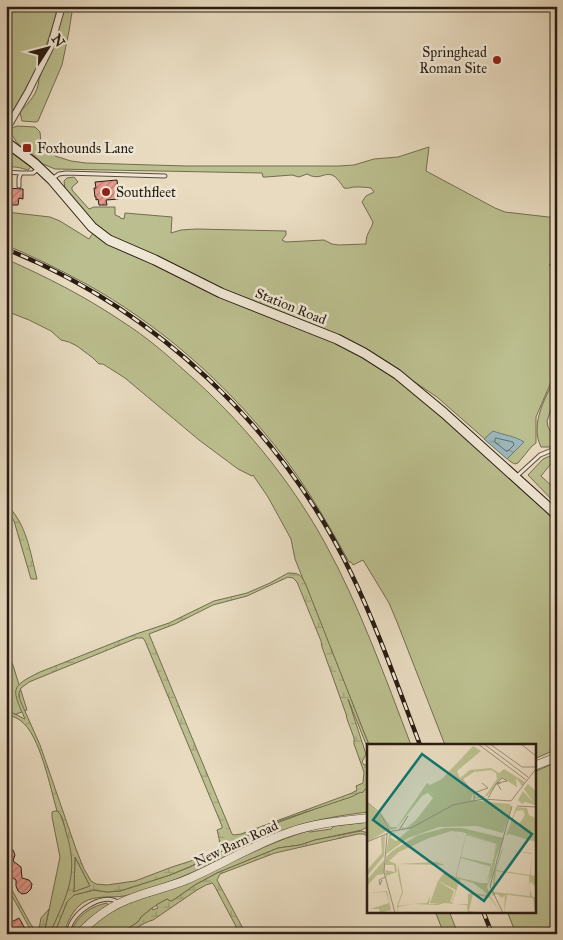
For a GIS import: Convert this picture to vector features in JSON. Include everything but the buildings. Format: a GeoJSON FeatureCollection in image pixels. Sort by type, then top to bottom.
{"type":"FeatureCollection","features":[{"type":"Feature","properties":{"kind":"main road","name":"Station Road"},"geometry":{"type":"LineString","coordinates":[[6,142],[52,180],[74,207],[102,236],[221,293],[329,336],[364,353],[387,367],[409,383],[557,514]]}},
{"type":"Feature","properties":{"kind":"street"},"geometry":{"type":"LineString","coordinates":[[7,126],[28,92],[50,48],[62,6]]}},
{"type":"Feature","properties":{"kind":"street"},"geometry":{"type":"LineString","coordinates":[[536,765],[557,757]]}},
{"type":"Feature","properties":{"kind":"street","name":"New Barn Road"},"geometry":{"type":"LineString","coordinates":[[79,934],[101,914],[118,904],[196,876],[291,831],[329,822],[367,818]]}},
{"type":"Feature","properties":{"kind":"lane"},"geometry":{"type":"LineString","coordinates":[[6,172],[34,173],[39,168]]}},
{"type":"Feature","properties":{"kind":"lane"},"geometry":{"type":"LineString","coordinates":[[19,186],[21,172]]}},
{"type":"Feature","properties":{"kind":"lane"},"geometry":{"type":"LineString","coordinates":[[52,180],[59,174],[66,173],[165,176]]}},
{"type":"Feature","properties":{"kind":"lane"},"geometry":{"type":"LineString","coordinates":[[557,404],[557,411]]}},
{"type":"Feature","properties":{"kind":"lane"},"geometry":{"type":"LineString","coordinates":[[516,477],[540,455],[557,448]]}},
{"type":"Feature","properties":{"kind":"lane","name":"New Barn Road"},"geometry":{"type":"LineString","coordinates":[[69,934],[71,924],[79,912],[86,906],[108,900],[114,900],[118,904]]}},
{"type":"Feature","properties":{"kind":"green space"},"geometry":{"type":"Polygon","coordinates":[[[6,6],[48,6],[47,11],[49,6],[58,6],[52,29],[39,61],[19,100],[6,119],[6,6]]]}},
{"type":"Feature","properties":{"kind":"green space"},"geometry":{"type":"Polygon","coordinates":[[[67,6],[73,6],[62,65],[38,121],[22,121],[20,112],[37,89],[39,79],[67,6]]]}},
{"type":"Feature","properties":{"kind":"green space"},"geometry":{"type":"Polygon","coordinates":[[[17,126],[35,127],[40,132],[41,143],[55,156],[86,163],[186,166],[339,166],[354,165],[374,159],[398,157],[429,147],[426,171],[505,212],[557,218],[557,265],[549,265],[557,266],[557,368],[536,417],[536,443],[518,463],[511,462],[437,397],[395,369],[103,233],[65,189],[64,181],[67,178],[74,177],[78,182],[72,187],[72,190],[89,209],[94,207],[115,207],[115,215],[124,219],[125,213],[172,217],[171,233],[196,229],[286,231],[286,235],[282,240],[286,242],[324,240],[338,245],[366,244],[373,222],[362,202],[366,196],[374,192],[371,188],[344,188],[336,177],[329,174],[318,177],[307,174],[299,177],[292,175],[263,177],[262,173],[55,169],[43,164],[27,147],[20,146],[12,133],[12,128],[17,126]]]}},
{"type":"Feature","properties":{"kind":"green space"},"geometry":{"type":"Polygon","coordinates":[[[6,148],[31,167],[28,170],[14,167],[6,169],[6,148]]]}},
{"type":"Feature","properties":{"kind":"green space"},"geometry":{"type":"Polygon","coordinates":[[[6,212],[50,217],[89,239],[93,233],[117,248],[369,358],[419,396],[543,509],[557,524],[557,749],[536,758],[536,744],[445,744],[389,603],[363,560],[353,565],[349,562],[309,494],[275,445],[203,368],[159,332],[112,299],[88,285],[6,245],[6,212]]]}},
{"type":"Feature","properties":{"kind":"green space"},"geometry":{"type":"Polygon","coordinates":[[[6,259],[81,296],[131,327],[170,358],[225,409],[280,473],[325,543],[350,592],[411,744],[369,744],[295,559],[291,539],[268,497],[253,475],[238,469],[199,440],[125,378],[103,364],[99,364],[77,346],[61,340],[51,331],[29,320],[6,311],[6,259]]]}},
{"type":"Feature","properties":{"kind":"green space"},"geometry":{"type":"Polygon","coordinates":[[[557,374],[557,392],[547,421],[556,443],[552,447],[541,447],[538,438],[538,419],[544,400],[557,374]]]}},
{"type":"Feature","properties":{"kind":"green space"},"geometry":{"type":"Polygon","coordinates":[[[554,456],[554,460],[541,476],[557,491],[557,505],[528,475],[543,459],[554,456]]]}},
{"type":"Feature","properties":{"kind":"green space"},"geometry":{"type":"Polygon","coordinates":[[[6,504],[19,520],[23,529],[37,579],[31,579],[14,521],[6,510],[6,504]]]}},
{"type":"Feature","properties":{"kind":"green space"},"geometry":{"type":"Polygon","coordinates":[[[288,573],[298,574],[303,579],[369,744],[367,746],[348,699],[366,754],[362,762],[364,765],[367,765],[367,787],[362,793],[260,829],[226,849],[170,875],[120,891],[94,890],[74,895],[67,902],[54,934],[49,934],[67,893],[72,871],[72,859],[63,820],[57,811],[44,762],[34,738],[21,721],[6,715],[6,712],[25,719],[16,695],[18,686],[23,681],[40,672],[169,623],[214,601],[247,593],[288,573]],[[288,577],[247,596],[213,605],[175,624],[149,634],[234,835],[352,793],[357,790],[356,786],[363,783],[364,772],[346,714],[321,641],[297,582],[293,578],[288,577]],[[137,638],[29,682],[21,688],[19,693],[20,700],[40,745],[84,869],[91,881],[96,884],[107,885],[135,881],[200,858],[221,847],[217,830],[222,828],[222,826],[145,641],[143,638],[137,638]],[[75,857],[74,890],[73,892],[90,886],[75,857]]]}},
{"type":"Feature","properties":{"kind":"green space"},"geometry":{"type":"Polygon","coordinates":[[[6,643],[27,710],[6,718],[6,643]]]}},
{"type":"Feature","properties":{"kind":"green space"},"geometry":{"type":"Polygon","coordinates":[[[557,762],[557,934],[516,934],[507,912],[536,912],[536,771],[557,762]]]}},
{"type":"Feature","properties":{"kind":"green space"},"geometry":{"type":"Polygon","coordinates":[[[367,787],[367,812],[330,818],[293,827],[271,835],[191,873],[157,886],[127,896],[89,900],[80,905],[74,912],[64,934],[54,934],[67,902],[74,895],[94,890],[120,891],[170,875],[226,849],[260,829],[361,791],[363,792],[367,787]]]}},
{"type":"Feature","properties":{"kind":"green space"},"geometry":{"type":"Polygon","coordinates":[[[52,812],[60,813],[70,844],[72,874],[67,893],[52,929],[49,934],[44,934],[60,857],[52,817],[52,812]]]}},
{"type":"Feature","properties":{"kind":"green space"},"geometry":{"type":"Polygon","coordinates":[[[367,822],[367,829],[300,845],[278,848],[217,873],[172,901],[167,899],[152,908],[138,922],[119,934],[84,934],[109,914],[134,901],[193,880],[274,843],[308,831],[331,829],[334,826],[367,822]]]}},
{"type":"Feature","properties":{"kind":"green space"},"geometry":{"type":"Polygon","coordinates":[[[361,831],[367,833],[367,836],[358,834],[275,853],[220,874],[217,880],[246,934],[240,934],[212,883],[197,890],[153,920],[128,932],[119,934],[138,922],[152,908],[153,910],[158,908],[156,905],[167,899],[172,901],[217,873],[278,848],[300,845],[315,840],[361,831]]]}},
{"type":"Feature","properties":{"kind":"green space"},"geometry":{"type":"Polygon","coordinates":[[[75,857],[90,886],[72,893],[74,890],[75,857]]]}},
{"type":"Feature","properties":{"kind":"green space"},"geometry":{"type":"Polygon","coordinates":[[[6,879],[36,932],[39,929],[41,918],[49,909],[44,934],[33,934],[6,885],[6,879]]]}},
{"type":"Feature","properties":{"kind":"green space"},"geometry":{"type":"Polygon","coordinates":[[[107,903],[108,905],[78,929],[74,930],[73,927],[83,914],[96,906],[107,903]]]}},
{"type":"Feature","properties":{"kind":"green space"},"geometry":{"type":"Polygon","coordinates":[[[435,912],[449,912],[458,934],[444,934],[435,912]]]}},
{"type":"Feature","properties":{"kind":"water"},"geometry":{"type":"Polygon","coordinates":[[[493,431],[524,442],[507,459],[484,439],[493,431]]]}},
{"type":"Feature","properties":{"kind":"railway"},"geometry":{"type":"LineString","coordinates":[[6,249],[61,274],[113,305],[163,340],[208,379],[251,423],[289,470],[322,520],[351,573],[379,637],[420,744]]}},
{"type":"Feature","properties":{"kind":"railway"},"geometry":{"type":"LineString","coordinates":[[483,912],[492,934]]}},
{"type":"Feature","properties":{"kind":"place","name":"Springhead Roman Site"},"geometry":{"type":"Point","coordinates":[497,60]}},
{"type":"Feature","properties":{"kind":"place","name":"Foxhounds Lane"},"geometry":{"type":"Point","coordinates":[27,148]}},
{"type":"Feature","properties":{"kind":"place","name":"Southfleet"},"geometry":{"type":"Point","coordinates":[106,192]}}]}
